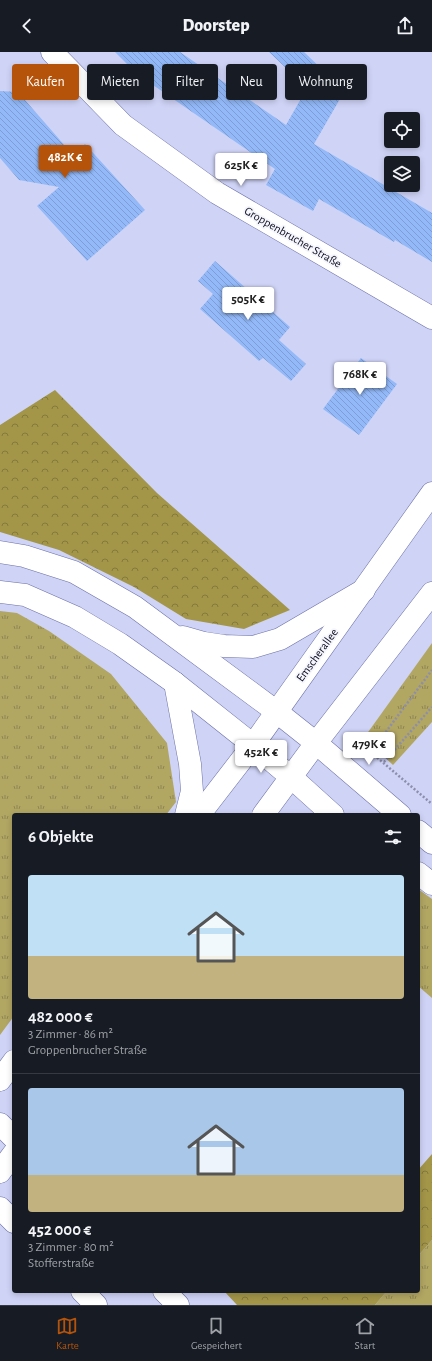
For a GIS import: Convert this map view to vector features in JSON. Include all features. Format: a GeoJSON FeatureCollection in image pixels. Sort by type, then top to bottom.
{"type":"FeatureCollection","features":[{"type":"Feature","properties":{"kind":"main road","name":"Groppenbrucher Straße"},"geometry":{"type":"LineString","coordinates":[[52,52],[123,125],[217,193],[432,318]]}},
{"type":"Feature","properties":{"kind":"main road","name":"Emscherallee"},"geometry":{"type":"LineString","coordinates":[[201,813],[277,712],[432,493]]}},
{"type":"Feature","properties":{"kind":"main road"},"geometry":{"type":"LineString","coordinates":[[0,552],[24,556],[74,572],[135,607],[277,712],[316,743],[398,813]]}},
{"type":"Feature","properties":{"kind":"main road"},"geometry":{"type":"LineString","coordinates":[[172,634],[204,643],[224,646],[253,647],[280,639],[364,590]]}},
{"type":"Feature","properties":{"kind":"main road"},"geometry":{"type":"LineString","coordinates":[[0,592],[25,595],[75,617],[120,644],[175,683],[253,745],[291,776],[331,813]]}},
{"type":"Feature","properties":{"kind":"main road"},"geometry":{"type":"LineString","coordinates":[[264,813],[316,743],[432,593]]}},
{"type":"Feature","properties":{"kind":"main road"},"geometry":{"type":"LineString","coordinates":[[175,683],[190,764],[192,791],[186,813]]}},
{"type":"Feature","properties":{"kind":"main road"},"geometry":{"type":"LineString","coordinates":[[420,833],[432,843]]}},
{"type":"Feature","properties":{"kind":"main road"},"geometry":{"type":"LineString","coordinates":[[420,875],[432,884]]}},
{"type":"Feature","properties":{"kind":"main road"},"geometry":{"type":"LineString","coordinates":[[0,1080],[12,1065]]}},
{"type":"Feature","properties":{"kind":"main road"},"geometry":{"type":"LineString","coordinates":[[0,1124],[12,1136]]}},
{"type":"Feature","properties":{"kind":"main road"},"geometry":{"type":"LineString","coordinates":[[0,1172],[12,1155]]}},
{"type":"Feature","properties":{"kind":"main road"},"geometry":{"type":"LineString","coordinates":[[0,1208],[12,1220]]}},
{"type":"Feature","properties":{"kind":"main road"},"geometry":{"type":"LineString","coordinates":[[84,1293],[96,1305]]}},
{"type":"Feature","properties":{"kind":"main road"},"geometry":{"type":"LineString","coordinates":[[166,1293],[178,1305]]}},
{"type":"Feature","properties":{"kind":"path"},"geometry":{"type":"LineString","coordinates":[[432,670],[386,733],[374,755],[432,804]]}},
{"type":"Feature","properties":{"kind":"path"},"geometry":{"type":"LineString","coordinates":[[384,762],[432,706]]}},
{"type":"Feature","properties":{"kind":"green space"},"geometry":{"type":"Polygon","coordinates":[[[55,390],[157,493],[290,610],[244,629],[186,619],[134,587],[59,550],[0,532],[0,425],[55,390]]]}},
{"type":"Feature","properties":{"kind":"green space"},"geometry":{"type":"Polygon","coordinates":[[[0,611],[17,613],[49,631],[111,674],[167,743],[176,802],[168,813],[12,813],[12,1019],[0,1035],[0,611]]]}},
{"type":"Feature","properties":{"kind":"green space"},"geometry":{"type":"Polygon","coordinates":[[[432,643],[432,722],[393,765],[365,739],[366,735],[432,643]]]}},
{"type":"Feature","properties":{"kind":"green space"},"geometry":{"type":"Polygon","coordinates":[[[420,890],[432,899],[432,998],[420,988],[420,890]]]}},
{"type":"Feature","properties":{"kind":"green space"},"geometry":{"type":"Polygon","coordinates":[[[432,1154],[432,1240],[420,1254],[420,1168],[432,1154]]]}},
{"type":"Feature","properties":{"kind":"green space"},"geometry":{"type":"Polygon","coordinates":[[[432,1240],[432,1305],[375,1305],[385,1293],[420,1293],[420,1254],[432,1240]]]}},
{"type":"Feature","properties":{"kind":"green space"},"geometry":{"type":"Polygon","coordinates":[[[226,1293],[385,1293],[375,1305],[237,1305],[226,1293]]]}},
{"type":"Feature","properties":{"kind":"building"},"geometry":{"type":"Polygon","coordinates":[[[115,52],[180,52],[197,64],[162,64],[162,91],[154,86],[154,64],[127,64],[115,52]]]}},
{"type":"Feature","properties":{"kind":"building"},"geometry":{"type":"Polygon","coordinates":[[[269,52],[304,52],[317,64],[285,64],[285,67],[269,52]]]}},
{"type":"Feature","properties":{"kind":"building"},"geometry":{"type":"Polygon","coordinates":[[[218,78],[226,84],[226,100],[250,100],[286,125],[300,100],[339,100],[314,144],[384,185],[384,192],[396,192],[432,213],[432,262],[319,199],[313,211],[266,185],[275,169],[175,100],[218,100],[218,78]]]}},
{"type":"Feature","properties":{"kind":"building"},"geometry":{"type":"Polygon","coordinates":[[[0,91],[12,92],[12,100],[25,100],[73,155],[85,144],[145,210],[87,261],[37,206],[59,187],[19,180],[0,158],[0,91]]]}},
{"type":"Feature","properties":{"kind":"building"},"geometry":{"type":"Polygon","coordinates":[[[215,261],[290,327],[279,340],[306,364],[291,381],[263,358],[259,361],[200,309],[213,294],[198,281],[215,261]]]}},
{"type":"Feature","properties":{"kind":"building"},"geometry":{"type":"Polygon","coordinates":[[[361,358],[397,384],[359,435],[323,409],[361,358]]]}}]}
